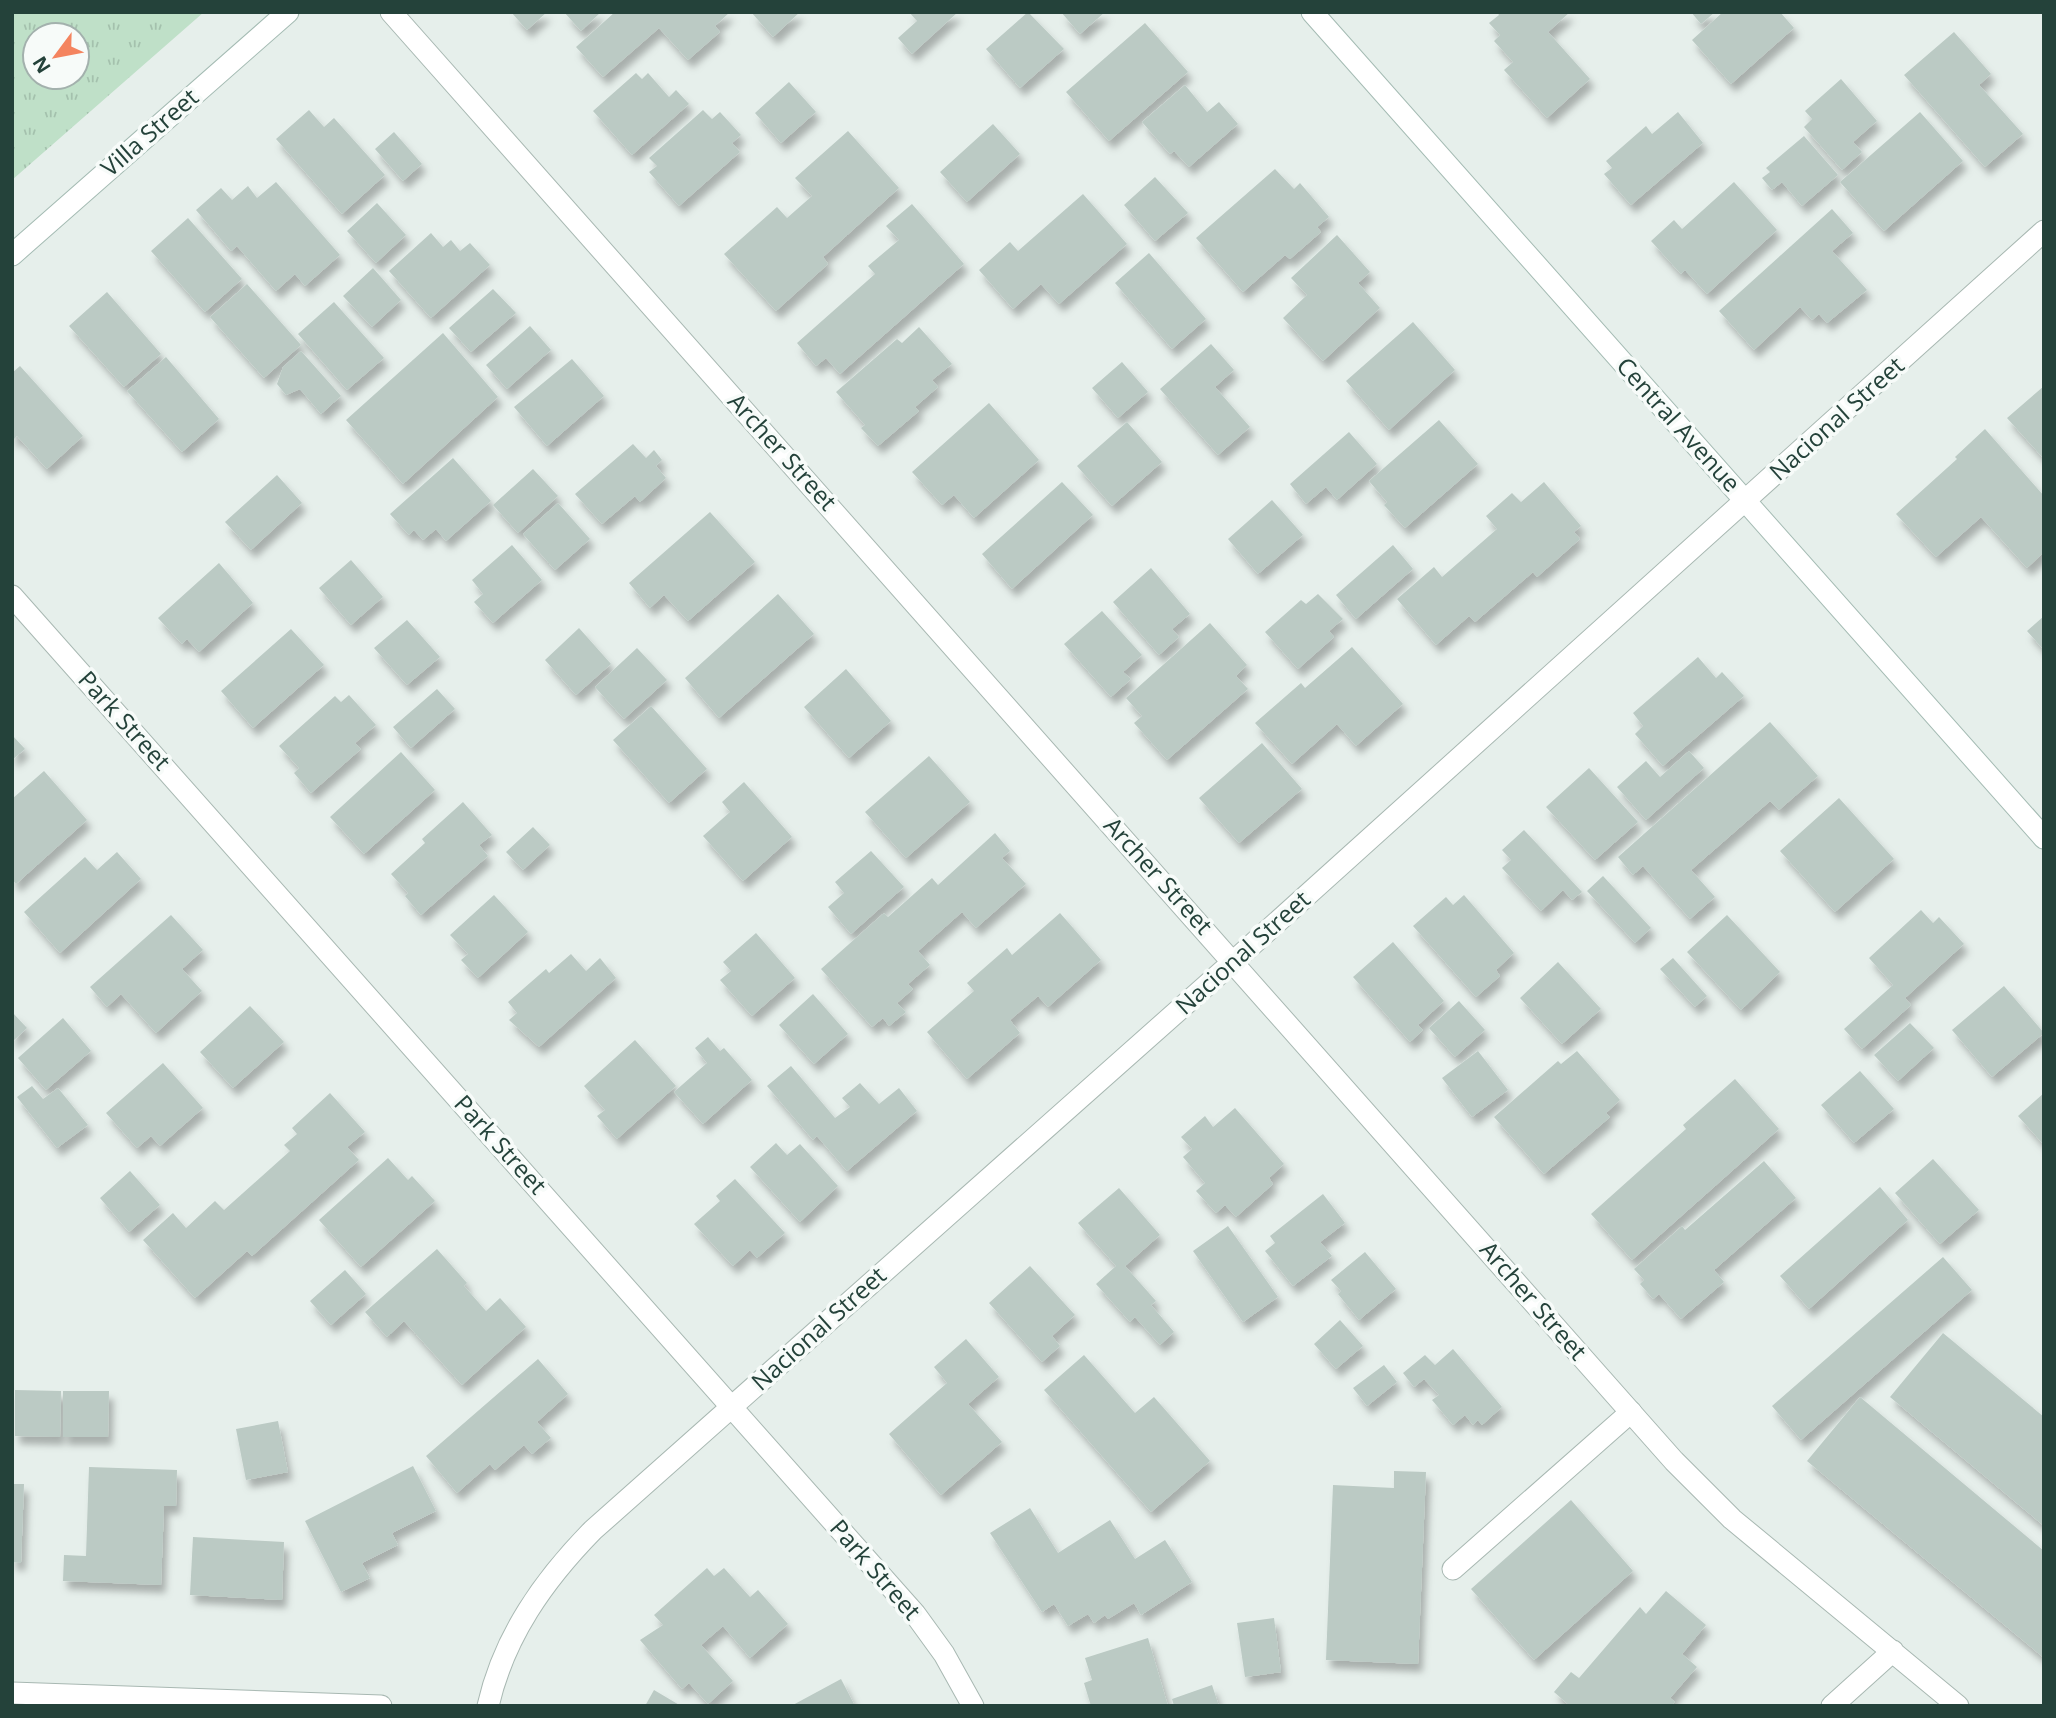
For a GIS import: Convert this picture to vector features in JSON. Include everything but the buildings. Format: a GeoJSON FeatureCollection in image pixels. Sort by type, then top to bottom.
{"type":"FeatureCollection","features":[{"type":"Feature","properties":{"kind":"street","name":"Villa Street"},"geometry":{"type":"LineString","coordinates":[[12,255],[288,12]]}},
{"type":"Feature","properties":{"kind":"street","name":"Archer Street"},"geometry":{"type":"LineString","coordinates":[[391,12],[1631,1412],[1732,1519],[1958,1706]]}},
{"type":"Feature","properties":{"kind":"street","name":"Central Avenue"},"geometry":{"type":"LineString","coordinates":[[1312,12],[2044,838]]}},
{"type":"Feature","properties":{"kind":"street","name":"Nacional Street"},"geometry":{"type":"LineString","coordinates":[[488,1706],[495,1676],[519,1624],[562,1561],[593,1530],[1234,961],[2044,231]]}},
{"type":"Feature","properties":{"kind":"street","name":"Park Street"},"geometry":{"type":"LineString","coordinates":[[12,596],[915,1614],[944,1654],[973,1706]]}},
{"type":"Feature","properties":{"kind":"street"},"geometry":{"type":"LineString","coordinates":[[1453,1569],[1631,1412]]}},
{"type":"Feature","properties":{"kind":"street"},"geometry":{"type":"LineString","coordinates":[[1832,1706],[1893,1651]]}},
{"type":"Feature","properties":{"kind":"street"},"geometry":{"type":"LineString","coordinates":[[12,1693],[381,1706]]}},
{"type":"Feature","properties":{"kind":"green space"},"geometry":{"type":"Polygon","coordinates":[[[12,12],[204,12],[12,180],[12,12]]]}}]}
